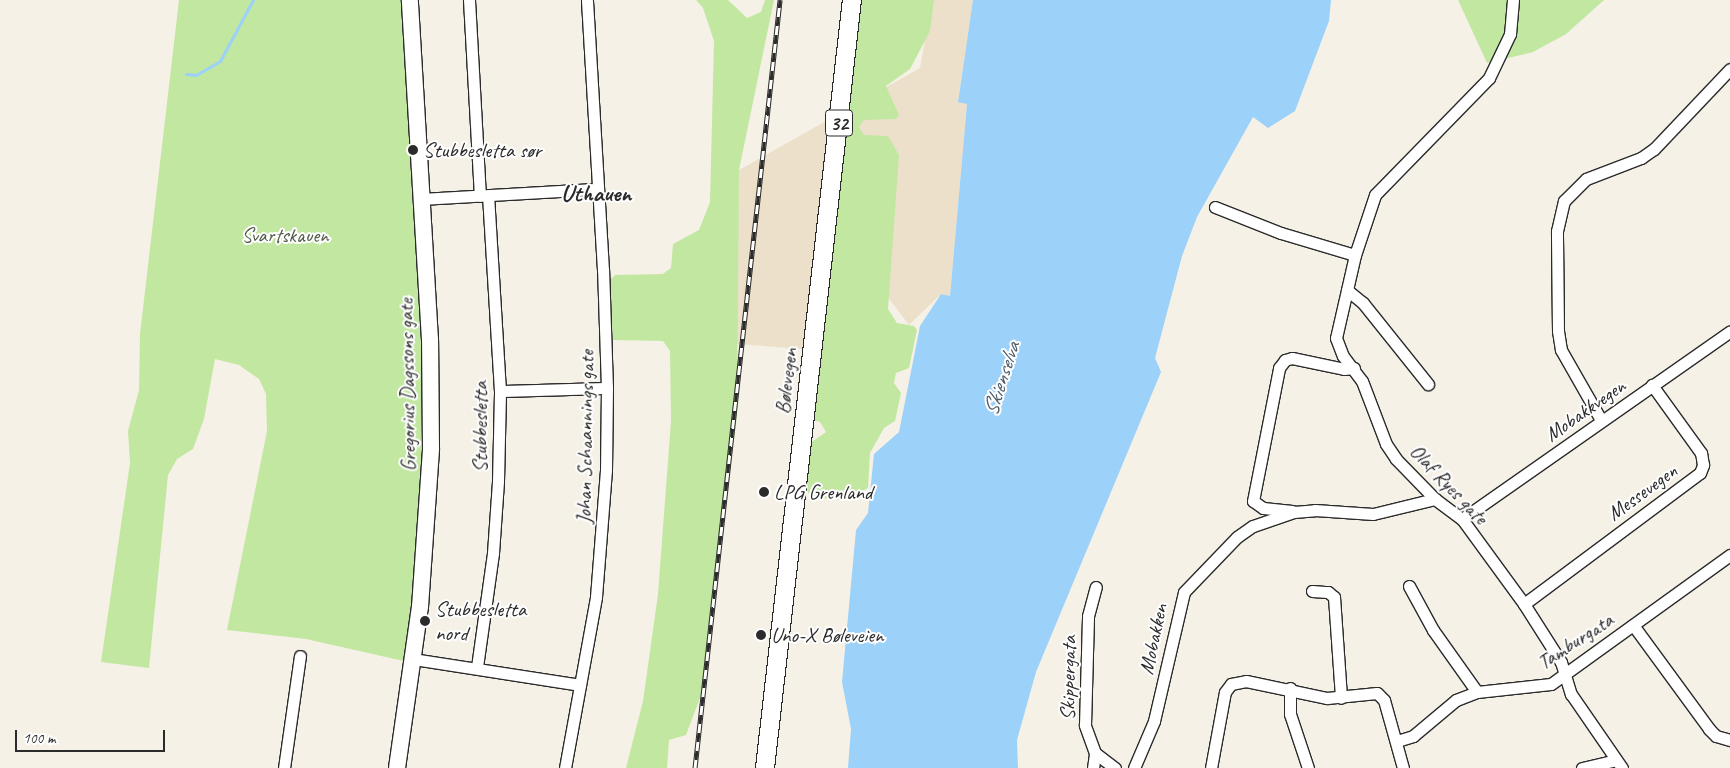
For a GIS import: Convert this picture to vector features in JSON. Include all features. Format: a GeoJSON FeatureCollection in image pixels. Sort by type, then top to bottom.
{"type":"FeatureCollection","features":[{"type":"Feature","properties":{"kind":"main road","name":"Bølevegen"},"geometry":{"type":"LineString","coordinates":[[765,768],[852,0]]}},
{"type":"Feature","properties":{"kind":"street","name":"Gregorius Dagssons gate"},"geometry":{"type":"LineString","coordinates":[[397,768],[412,659],[428,517],[432,448],[430,340],[410,0]]}},
{"type":"Feature","properties":{"kind":"street","name":"Stubbesletta"},"geometry":{"type":"LineString","coordinates":[[469,0],[500,391],[493,553],[477,667]]}},
{"type":"Feature","properties":{"kind":"street","name":"Johan Schaannings gate"},"geometry":{"type":"LineString","coordinates":[[565,768],[596,597],[606,470],[607,388],[587,0]]}},
{"type":"Feature","properties":{"kind":"street","name":"Olaf Ryes gate"},"geometry":{"type":"LineString","coordinates":[[1513,0],[1510,34],[1489,78],[1375,195],[1354,256],[1336,338],[1343,356],[1354,368],[1391,451],[1435,499],[1462,519],[1524,604],[1561,662],[1564,674],[1584,716],[1619,764]]}},
{"type":"Feature","properties":{"kind":"street"},"geometry":{"type":"LineString","coordinates":[[1601,420],[1561,350],[1558,331],[1557,231],[1564,201],[1586,179],[1640,158],[1654,149],[1730,70]]}},
{"type":"Feature","properties":{"kind":"street"},"geometry":{"type":"LineString","coordinates":[[422,199],[598,188]]}},
{"type":"Feature","properties":{"kind":"street"},"geometry":{"type":"LineString","coordinates":[[1216,207],[1281,233],[1354,256]]}},
{"type":"Feature","properties":{"kind":"street"},"geometry":{"type":"LineString","coordinates":[[1347,290],[1363,303],[1428,384]]}},
{"type":"Feature","properties":{"kind":"street","name":"Mobakkvegen"},"geometry":{"type":"LineString","coordinates":[[1462,519],[1730,331]]}},
{"type":"Feature","properties":{"kind":"street","name":"Mobakken"},"geometry":{"type":"LineString","coordinates":[[1354,368],[1344,369],[1288,358],[1281,364],[1253,501],[1262,508],[1294,512],[1315,510],[1374,514],[1435,499]]}},
{"type":"Feature","properties":{"kind":"street","name":"Messevegen"},"geometry":{"type":"LineString","coordinates":[[1524,604],[1700,472],[1703,465],[1701,452],[1652,385]]}},
{"type":"Feature","properties":{"kind":"street"},"geometry":{"type":"LineString","coordinates":[[500,391],[607,388]]}},
{"type":"Feature","properties":{"kind":"street","name":"Mobakken"},"geometry":{"type":"LineString","coordinates":[[1134,768],[1154,721],[1184,592],[1237,537],[1253,526],[1294,512]]}},
{"type":"Feature","properties":{"kind":"street","name":"Tamburgata"},"geometry":{"type":"LineString","coordinates":[[1397,741],[1412,736],[1456,700],[1477,692],[1551,684],[1730,555]]}},
{"type":"Feature","properties":{"kind":"street"},"geometry":{"type":"LineString","coordinates":[[1409,586],[1433,630],[1477,692]]}},
{"type":"Feature","properties":{"kind":"street","name":"Skippergata"},"geometry":{"type":"LineString","coordinates":[[1093,768],[1095,753],[1085,725],[1088,616],[1096,587]]}},
{"type":"Feature","properties":{"kind":"street"},"geometry":{"type":"LineString","coordinates":[[1312,591],[1328,592],[1334,597],[1341,698]]}},
{"type":"Feature","properties":{"kind":"street","name":"Tamburgata"},"geometry":{"type":"LineString","coordinates":[[1633,625],[1709,729],[1716,736],[1730,740]]}},
{"type":"Feature","properties":{"kind":"street"},"geometry":{"type":"LineString","coordinates":[[284,768],[300,656]]}},
{"type":"Feature","properties":{"kind":"street"},"geometry":{"type":"LineString","coordinates":[[412,659],[477,667],[580,685]]}},
{"type":"Feature","properties":{"kind":"street"},"geometry":{"type":"LineString","coordinates":[[1212,768],[1225,692],[1231,684],[1246,680],[1290,688],[1327,698],[1341,698],[1372,693],[1380,695],[1397,741],[1403,768]]}},
{"type":"Feature","properties":{"kind":"street"},"geometry":{"type":"LineString","coordinates":[[1290,688],[1290,714],[1308,768]]}},
{"type":"Feature","properties":{"kind":"street"},"geometry":{"type":"LineString","coordinates":[[1095,753],[1115,768]]}},
{"type":"Feature","properties":{"kind":"street"},"geometry":{"type":"LineString","coordinates":[[1582,768],[1619,764]]}},
{"type":"Feature","properties":{"kind":"shaded area"},"geometry":{"type":"Polygon","coordinates":[[[932,0],[973,0],[958,101],[967,104],[950,296],[941,294],[909,325],[887,296],[825,286],[803,349],[736,344],[739,170],[920,68],[932,0]]]}},
{"type":"Feature","properties":{"kind":"green space","name":"Svartskauen"},"geometry":{"type":"Polygon","coordinates":[[[179,0],[402,0],[420,268],[425,516],[408,662],[306,639],[227,630],[267,431],[266,394],[259,379],[239,365],[215,359],[204,419],[193,449],[177,459],[168,475],[149,668],[101,662],[130,463],[128,431],[139,390],[140,334],[179,0]]]}},
{"type":"Feature","properties":{"kind":"green space"},"geometry":{"type":"Polygon","coordinates":[[[696,0],[728,0],[747,18],[761,12],[765,0],[774,0],[739,170],[737,415],[703,690],[686,735],[669,740],[667,768],[626,768],[643,701],[658,594],[671,421],[670,351],[663,341],[613,340],[609,281],[615,275],[663,274],[671,268],[673,244],[699,230],[710,202],[714,41],[703,8],[696,0]]]}},
{"type":"Feature","properties":{"kind":"green space"},"geometry":{"type":"Polygon","coordinates":[[[862,0],[934,0],[930,31],[910,69],[886,86],[899,115],[896,119],[864,120],[859,127],[864,135],[888,136],[899,155],[888,309],[897,323],[914,326],[917,330],[909,368],[896,373],[894,383],[901,393],[895,421],[884,428],[870,453],[868,488],[846,500],[820,498],[808,493],[806,481],[809,444],[826,432],[820,422],[810,419],[862,0]]]}},
{"type":"Feature","properties":{"kind":"green space"},"geometry":{"type":"Polygon","coordinates":[[[1458,0],[1604,0],[1566,34],[1533,52],[1487,63],[1458,0]]]}},
{"type":"Feature","properties":{"kind":"water","name":"Skienselva"},"geometry":{"type":"Polygon","coordinates":[[[973,0],[1331,0],[1329,21],[1295,111],[1268,128],[1253,117],[1197,217],[1182,256],[1155,358],[1161,372],[1036,672],[1017,740],[1018,768],[848,768],[851,729],[842,682],[856,530],[868,513],[874,454],[899,432],[920,326],[941,294],[950,296],[967,104],[958,102],[973,0]]]}},
{"type":"Feature","properties":{"kind":"waterway"},"geometry":{"type":"LineString","coordinates":[[186,74],[196,75],[220,61],[253,0]]}},
{"type":"Feature","properties":{"kind":"railway"},"geometry":{"type":"LineString","coordinates":[[695,768],[780,0]]}},
{"type":"Feature","properties":{"kind":"place","name":"Stubbesletta sør"},"geometry":{"type":"Point","coordinates":[413,150]}},
{"type":"Feature","properties":{"kind":"place","name":"LPG Grenland"},"geometry":{"type":"Point","coordinates":[764,492]}},
{"type":"Feature","properties":{"kind":"place","name":"Stubbesletta nord"},"geometry":{"type":"Point","coordinates":[425,621]}},
{"type":"Feature","properties":{"kind":"place","name":"Uno-X Bøleveien"},"geometry":{"type":"Point","coordinates":[761,635]}},
{"type":"Feature","properties":{"kind":"district","name":"Uthauen"},"geometry":{"type":"Point","coordinates":[596,194]}}]}
